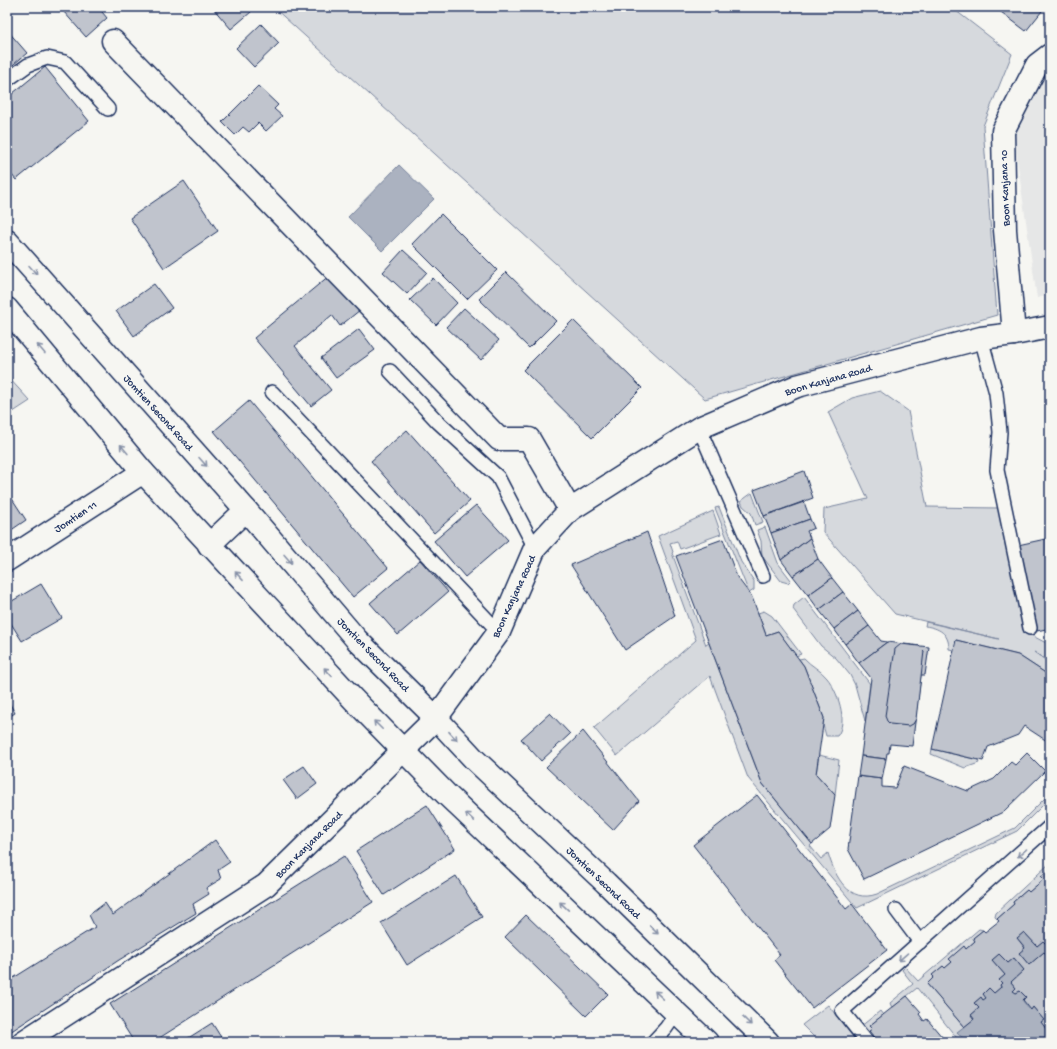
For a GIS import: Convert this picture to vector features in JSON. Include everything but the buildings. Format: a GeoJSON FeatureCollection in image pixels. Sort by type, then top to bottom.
{"type":"FeatureCollection","features":[{"type":"Feature","properties":{"kind":"street"},"geometry":{"type":"LineString","coordinates":[[113,41],[499,438],[529,439],[570,510]]}},
{"type":"Feature","properties":{"kind":"street","name":"Boon Kanjana 10"},"geometry":{"type":"LineString","coordinates":[[1014,334],[1005,230],[1003,131],[1037,65],[1050,55]]}},
{"type":"Feature","properties":{"kind":"street","name":"Jomtien Second Road"},"geometry":{"type":"LineString","coordinates":[[7,241],[246,510],[357,640],[436,718],[475,760],[606,883],[768,1042]]}},
{"type":"Feature","properties":{"kind":"street"},"geometry":{"type":"LineString","coordinates":[[7,308],[143,472],[354,700],[446,794],[707,1042]]}},
{"type":"Feature","properties":{"kind":"street","name":"Boon Kanjana Road"},"geometry":{"type":"LineString","coordinates":[[23,1042],[266,885],[436,718],[499,632],[535,548],[570,510],[699,428],[797,386],[981,338],[1014,334],[1050,327]]}},
{"type":"Feature","properties":{"kind":"street","name":"Jomtien 11"},"geometry":{"type":"LineString","coordinates":[[7,560],[143,472]]}},
{"type":"Feature","properties":{"kind":"street"},"geometry":{"type":"LineString","coordinates":[[209,544],[246,510]]}},
{"type":"Feature","properties":{"kind":"lane"},"geometry":{"type":"LineString","coordinates":[[7,80],[28,65],[47,58],[65,62],[108,109]]}},
{"type":"Feature","properties":{"kind":"lane"},"geometry":{"type":"LineString","coordinates":[[981,338],[996,393],[1000,432],[997,470],[1030,628]]}},
{"type":"Feature","properties":{"kind":"lane"},"geometry":{"type":"LineString","coordinates":[[390,371],[438,422],[498,477],[535,548]]}},
{"type":"Feature","properties":{"kind":"lane"},"geometry":{"type":"LineString","coordinates":[[272,392],[499,632]]}},
{"type":"Feature","properties":{"kind":"lane"},"geometry":{"type":"LineString","coordinates":[[699,428],[763,576]]}},
{"type":"Feature","properties":{"kind":"lane"},"geometry":{"type":"LineString","coordinates":[[867,1042],[842,1011],[1050,826]]}},
{"type":"Feature","properties":{"kind":"lane"},"geometry":{"type":"LineString","coordinates":[[896,910],[920,942]]}},
{"type":"Feature","properties":{"kind":"lane"},"geometry":{"type":"LineString","coordinates":[[653,1042],[666,1028],[677,1012]]}},
{"type":"Feature","properties":{"kind":"shaded area"},"geometry":{"type":"Polygon","coordinates":[[[273,7],[951,7],[1012,54],[983,126],[997,315],[705,399],[273,7]]]}},
{"type":"Feature","properties":{"kind":"shaded area"},"geometry":{"type":"Polygon","coordinates":[[[1050,66],[1050,295],[1037,298],[1013,131],[1045,70],[1050,66]]]}},
{"type":"Feature","properties":{"kind":"shaded area"},"geometry":{"type":"Polygon","coordinates":[[[399,165],[434,199],[382,251],[348,217],[399,165]]]}},
{"type":"Feature","properties":{"kind":"shaded area"},"geometry":{"type":"Polygon","coordinates":[[[7,376],[30,401],[7,416],[7,376]]]}},
{"type":"Feature","properties":{"kind":"shaded area"},"geometry":{"type":"Polygon","coordinates":[[[880,391],[908,411],[927,507],[999,508],[1027,633],[1050,645],[1050,676],[1018,655],[956,640],[954,650],[949,649],[949,644],[945,635],[935,628],[925,626],[926,622],[999,639],[895,614],[823,532],[824,509],[868,499],[828,412],[852,398],[880,391]]]}},
{"type":"Feature","properties":{"kind":"shaded area"},"geometry":{"type":"Polygon","coordinates":[[[752,493],[763,522],[755,525],[751,513],[743,506],[741,501],[752,493]]]}},
{"type":"Feature","properties":{"kind":"shaded area"},"geometry":{"type":"Polygon","coordinates":[[[719,507],[741,562],[754,581],[754,590],[749,593],[715,508],[719,507]]]}},
{"type":"Feature","properties":{"kind":"shaded area"},"geometry":{"type":"Polygon","coordinates":[[[713,511],[721,534],[680,549],[677,541],[670,543],[672,553],[706,645],[709,643],[762,783],[812,844],[810,846],[821,859],[828,853],[839,879],[851,892],[867,896],[877,894],[1015,828],[1050,793],[1050,798],[1017,831],[857,908],[748,778],[710,676],[617,756],[594,728],[696,640],[658,536],[713,511]]]}},
{"type":"Feature","properties":{"kind":"shaded area"},"geometry":{"type":"Polygon","coordinates":[[[765,527],[778,563],[791,580],[788,583],[781,581],[762,556],[761,541],[757,530],[765,527]]]}},
{"type":"Feature","properties":{"kind":"shaded area"},"geometry":{"type":"Polygon","coordinates":[[[804,597],[870,684],[865,721],[855,685],[850,675],[836,658],[821,646],[793,609],[794,605],[804,597]]]}},
{"type":"Feature","properties":{"kind":"shaded area"},"geometry":{"type":"Polygon","coordinates":[[[764,611],[772,616],[801,654],[796,656],[778,631],[766,635],[758,613],[764,611]]]}},
{"type":"Feature","properties":{"kind":"shaded area"},"geometry":{"type":"Polygon","coordinates":[[[804,658],[825,675],[831,683],[838,698],[842,715],[842,723],[837,736],[826,736],[823,725],[824,718],[804,666],[799,659],[804,658]]]}},
{"type":"Feature","properties":{"kind":"shaded area"},"geometry":{"type":"Polygon","coordinates":[[[932,749],[978,760],[979,763],[965,768],[931,754],[932,749]]]}},
{"type":"Feature","properties":{"kind":"shaded area"},"geometry":{"type":"Polygon","coordinates":[[[819,755],[839,760],[835,795],[816,774],[819,755]]]}},
{"type":"Feature","properties":{"kind":"shaded area"},"geometry":{"type":"Polygon","coordinates":[[[1050,863],[1050,869],[1041,876],[1044,879],[1029,892],[1027,890],[997,919],[995,917],[996,913],[1050,863]]]}},
{"type":"Feature","properties":{"kind":"shaded area"},"geometry":{"type":"Polygon","coordinates":[[[979,929],[983,930],[973,938],[975,941],[966,949],[964,947],[950,959],[952,962],[945,968],[943,966],[933,975],[934,977],[927,984],[964,1027],[958,1032],[966,1042],[960,1042],[917,988],[892,1008],[890,1003],[913,984],[902,970],[905,967],[918,981],[979,929]]]}},
{"type":"Feature","properties":{"kind":"shaded area"},"geometry":{"type":"Polygon","coordinates":[[[1024,932],[1037,946],[1043,941],[1045,943],[1050,942],[1050,958],[1044,952],[1029,965],[1019,953],[1025,947],[1017,938],[1024,932]]]}},
{"type":"Feature","properties":{"kind":"shaded area"},"geometry":{"type":"Polygon","coordinates":[[[999,954],[1008,963],[1014,958],[1024,970],[1011,982],[1016,988],[1014,991],[1016,993],[1020,991],[1026,997],[1023,1001],[1030,1010],[1033,1007],[1044,1020],[1041,1022],[1050,1034],[1050,1042],[966,1042],[957,1032],[974,1019],[971,1015],[979,1008],[974,1003],[981,997],[983,1000],[983,994],[989,988],[994,993],[1001,987],[1000,985],[1002,983],[999,980],[1005,975],[992,960],[999,954]]]}},
{"type":"Feature","properties":{"kind":"shaded area"},"geometry":{"type":"Polygon","coordinates":[[[828,1005],[857,1042],[819,1042],[802,1025],[828,1005]]]}},
{"type":"Feature","properties":{"kind":"shaded area"},"geometry":{"type":"Polygon","coordinates":[[[880,1011],[883,1015],[869,1026],[872,1029],[870,1031],[873,1035],[870,1038],[860,1027],[880,1011]]]}}]}
